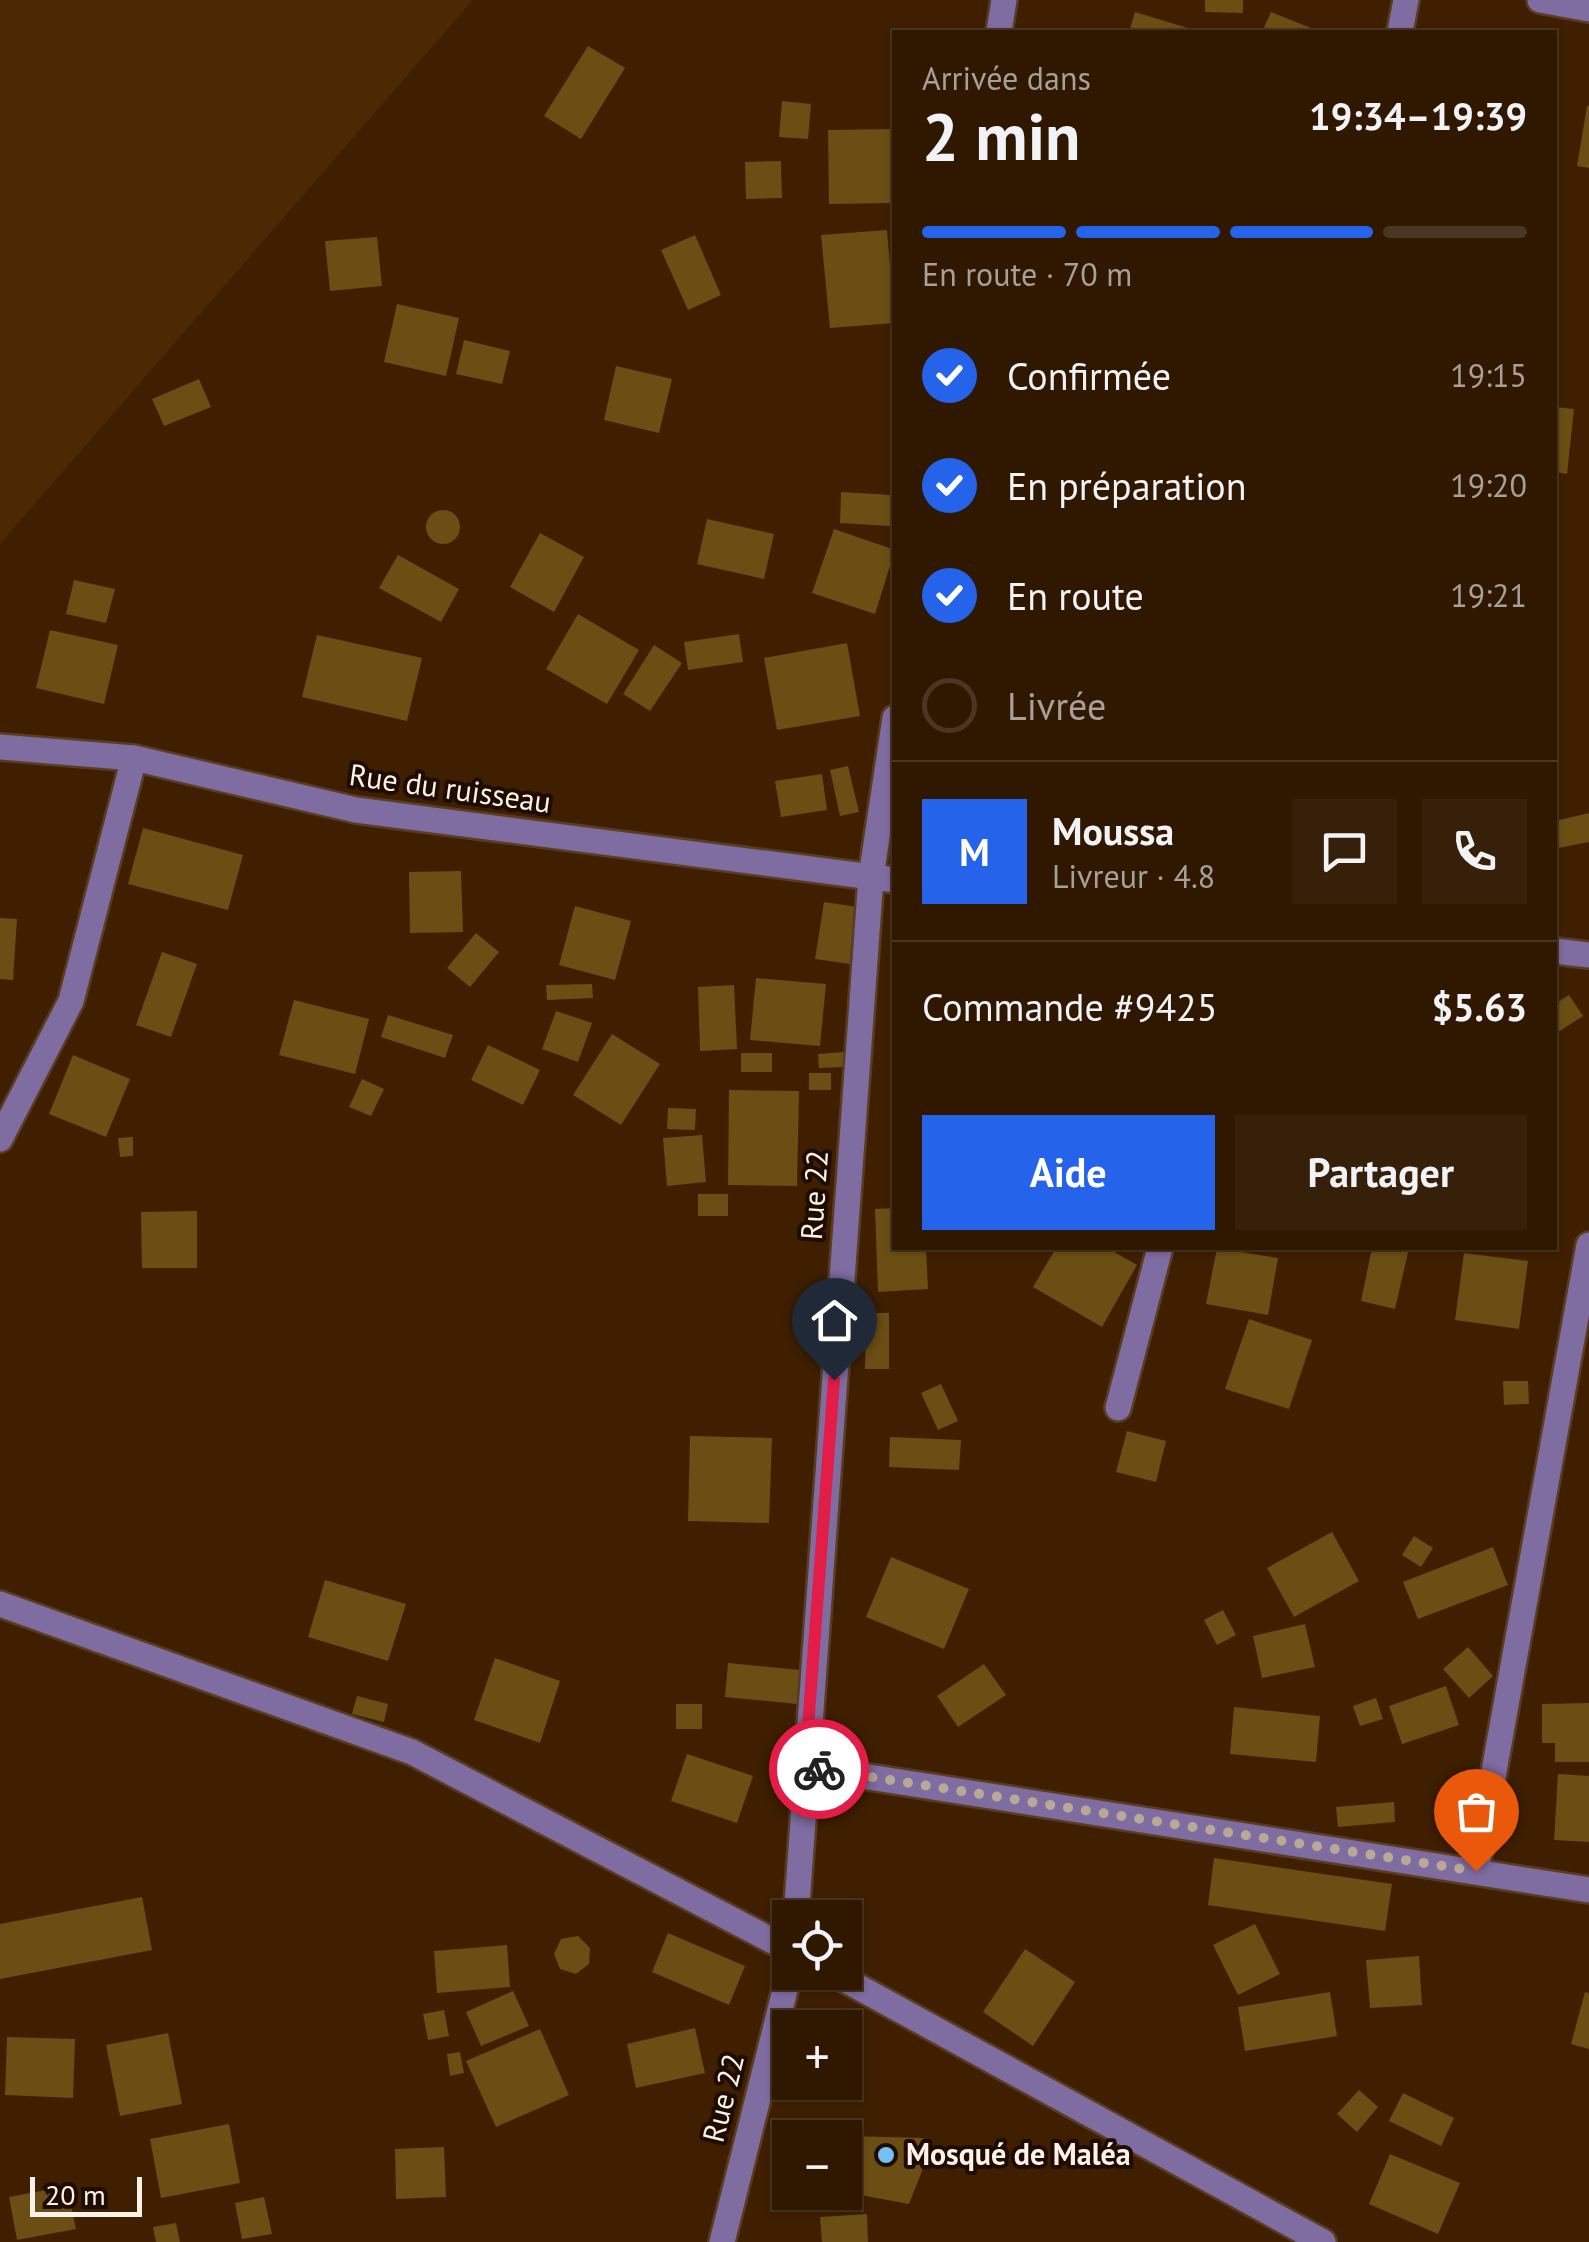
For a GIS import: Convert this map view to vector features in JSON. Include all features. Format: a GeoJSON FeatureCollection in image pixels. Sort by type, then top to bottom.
{"type":"FeatureCollection","features":[{"type":"Feature","properties":{"kind":"street"},"geometry":{"type":"LineString","coordinates":[[999,30],[1004,0]]}},
{"type":"Feature","properties":{"kind":"street"},"geometry":{"type":"LineString","coordinates":[[1400,30],[1406,0]]}},
{"type":"Feature","properties":{"kind":"street"},"geometry":{"type":"LineString","coordinates":[[1540,0],[1589,9]]}},
{"type":"Feature","properties":{"kind":"street","name":"Rue du ruisseau"},"geometry":{"type":"LineString","coordinates":[[0,746],[134,758],[356,810],[883,879]]}},
{"type":"Feature","properties":{"kind":"street"},"geometry":{"type":"LineString","coordinates":[[0,1139],[71,1002],[134,758]]}},
{"type":"Feature","properties":{"kind":"street","name":"Rue 22"},"geometry":{"type":"LineString","coordinates":[[797,1900],[805,1767],[892,758]]}},
{"type":"Feature","properties":{"kind":"street"},"geometry":{"type":"LineString","coordinates":[[1557,951],[1589,955]]}},
{"type":"Feature","properties":{"kind":"street"},"geometry":{"type":"LineString","coordinates":[[1476,1871],[1589,1244]]}},
{"type":"Feature","properties":{"kind":"street"},"geometry":{"type":"LineString","coordinates":[[1118,1408],[1159,1250]]}},
{"type":"Feature","properties":{"kind":"street"},"geometry":{"type":"LineString","coordinates":[[0,1604],[412,1752],[772,1941]]}},
{"type":"Feature","properties":{"kind":"street"},"geometry":{"type":"LineString","coordinates":[[805,1767],[1589,1890]]}},
{"type":"Feature","properties":{"kind":"street"},"geometry":{"type":"LineString","coordinates":[[862,1989],[1324,2242]]}},
{"type":"Feature","properties":{"kind":"street","name":"Rue 22"},"geometry":{"type":"LineString","coordinates":[[722,2242],[785,1990]]}},
{"type":"Feature","properties":{"kind":"shaded area"},"geometry":{"type":"Polygon","coordinates":[[[0,0],[473,0],[0,544],[0,0]]]}},
{"type":"Feature","properties":{"kind":"building"},"geometry":{"type":"Polygon","coordinates":[[[1205,0],[1243,0],[1243,13],[1205,12],[1205,0]]]}},
{"type":"Feature","properties":{"kind":"building"},"geometry":{"type":"Polygon","coordinates":[[[1135,12],[1194,30],[1130,30],[1135,12]]]}},
{"type":"Feature","properties":{"kind":"building"},"geometry":{"type":"Polygon","coordinates":[[[1271,12],[1316,30],[1263,30],[1271,12]]]}},
{"type":"Feature","properties":{"kind":"building"},"geometry":{"type":"Polygon","coordinates":[[[588,46],[625,68],[581,139],[544,116],[588,46]]]}},
{"type":"Feature","properties":{"kind":"building"},"geometry":{"type":"Polygon","coordinates":[[[782,101],[811,104],[808,139],[779,137],[782,101]]]}},
{"type":"Feature","properties":{"kind":"building"},"geometry":{"type":"Polygon","coordinates":[[[1589,106],[1589,168],[1577,166],[1589,106]]]}},
{"type":"Feature","properties":{"kind":"building"},"geometry":{"type":"Polygon","coordinates":[[[892,129],[892,203],[829,204],[828,130],[892,129]]]}},
{"type":"Feature","properties":{"kind":"building"},"geometry":{"type":"Polygon","coordinates":[[[781,161],[782,198],[746,199],[745,162],[781,161]]]}},
{"type":"Feature","properties":{"kind":"building"},"geometry":{"type":"Polygon","coordinates":[[[887,230],[892,323],[830,328],[821,235],[887,230]]]}},
{"type":"Feature","properties":{"kind":"building"},"geometry":{"type":"Polygon","coordinates":[[[695,235],[721,295],[688,310],[661,250],[695,235]]]}},
{"type":"Feature","properties":{"kind":"building"},"geometry":{"type":"Polygon","coordinates":[[[377,237],[382,286],[330,291],[325,241],[377,237]]]}},
{"type":"Feature","properties":{"kind":"building"},"geometry":{"type":"Polygon","coordinates":[[[397,304],[459,318],[446,376],[384,362],[397,304]]]}},
{"type":"Feature","properties":{"kind":"building"},"geometry":{"type":"Polygon","coordinates":[[[464,340],[510,351],[502,384],[456,374],[464,340]]]}},
{"type":"Feature","properties":{"kind":"building"},"geometry":{"type":"Polygon","coordinates":[[[616,366],[672,379],[659,433],[604,420],[616,366]]]}},
{"type":"Feature","properties":{"kind":"building"},"geometry":{"type":"Polygon","coordinates":[[[199,379],[211,407],[164,426],[152,399],[199,379]]]}},
{"type":"Feature","properties":{"kind":"building"},"geometry":{"type":"Polygon","coordinates":[[[1557,407],[1574,409],[1567,474],[1557,472],[1557,407]]]}},
{"type":"Feature","properties":{"kind":"building"},"geometry":{"type":"Polygon","coordinates":[[[841,492],[892,495],[890,526],[840,523],[841,492]]]}},
{"type":"Feature","properties":{"kind":"building"},"geometry":{"type":"Polygon","coordinates":[[[443,510],[455,515],[460,527],[455,539],[443,544],[431,539],[426,527],[431,515],[443,510]]]}},
{"type":"Feature","properties":{"kind":"building"},"geometry":{"type":"Polygon","coordinates":[[[707,519],[774,534],[764,579],[697,564],[707,519]]]}},
{"type":"Feature","properties":{"kind":"building"},"geometry":{"type":"Polygon","coordinates":[[[834,529],[892,549],[875,614],[812,593],[834,529]]]}},
{"type":"Feature","properties":{"kind":"building"},"geometry":{"type":"Polygon","coordinates":[[[540,533],[584,557],[554,612],[510,587],[540,533]]]}},
{"type":"Feature","properties":{"kind":"building"},"geometry":{"type":"Polygon","coordinates":[[[398,555],[459,589],[441,622],[379,588],[398,555]]]}},
{"type":"Feature","properties":{"kind":"building"},"geometry":{"type":"Polygon","coordinates":[[[74,580],[115,589],[106,623],[66,614],[74,580]]]}},
{"type":"Feature","properties":{"kind":"building"},"geometry":{"type":"Polygon","coordinates":[[[578,614],[639,650],[607,704],[546,669],[578,614]]]}},
{"type":"Feature","properties":{"kind":"building"},"geometry":{"type":"Polygon","coordinates":[[[50,630],[118,645],[104,704],[36,688],[50,630]]]}},
{"type":"Feature","properties":{"kind":"building"},"geometry":{"type":"Polygon","coordinates":[[[739,634],[743,662],[688,670],[684,642],[739,634]]]}},
{"type":"Feature","properties":{"kind":"building"},"geometry":{"type":"Polygon","coordinates":[[[317,635],[422,658],[407,721],[302,697],[317,635]]]}},
{"type":"Feature","properties":{"kind":"building"},"geometry":{"type":"Polygon","coordinates":[[[847,643],[860,716],[777,730],[764,658],[847,643]]]}},
{"type":"Feature","properties":{"kind":"building"},"geometry":{"type":"Polygon","coordinates":[[[654,645],[682,663],[650,711],[623,694],[654,645]]]}},
{"type":"Feature","properties":{"kind":"building"},"geometry":{"type":"Polygon","coordinates":[[[848,766],[859,812],[840,816],[830,770],[848,766]]]}},
{"type":"Feature","properties":{"kind":"building"},"geometry":{"type":"Polygon","coordinates":[[[822,774],[827,810],[781,817],[775,781],[822,774]]]}},
{"type":"Feature","properties":{"kind":"building"},"geometry":{"type":"Polygon","coordinates":[[[1589,813],[1589,842],[1558,848],[1557,821],[1589,813]]]}},
{"type":"Feature","properties":{"kind":"building"},"geometry":{"type":"Polygon","coordinates":[[[143,828],[243,855],[228,910],[128,884],[143,828]]]}},
{"type":"Feature","properties":{"kind":"building"},"geometry":{"type":"Polygon","coordinates":[[[461,871],[463,932],[410,933],[409,872],[461,871]]]}},
{"type":"Feature","properties":{"kind":"building"},"geometry":{"type":"Polygon","coordinates":[[[824,902],[858,907],[850,964],[815,959],[824,902]]]}},
{"type":"Feature","properties":{"kind":"building"},"geometry":{"type":"Polygon","coordinates":[[[575,906],[631,921],[615,980],[559,965],[575,906]]]}},
{"type":"Feature","properties":{"kind":"building"},"geometry":{"type":"Polygon","coordinates":[[[0,918],[17,919],[13,980],[0,979],[0,918]]]}},
{"type":"Feature","properties":{"kind":"building"},"geometry":{"type":"Polygon","coordinates":[[[476,933],[499,952],[470,987],[447,968],[476,933]]]}},
{"type":"Feature","properties":{"kind":"building"},"geometry":{"type":"Polygon","coordinates":[[[162,952],[197,964],[171,1037],[136,1025],[162,952]]]}},
{"type":"Feature","properties":{"kind":"building"},"geometry":{"type":"Polygon","coordinates":[[[756,978],[826,984],[820,1046],[750,1040],[756,978]]]}},
{"type":"Feature","properties":{"kind":"building"},"geometry":{"type":"Polygon","coordinates":[[[592,984],[593,998],[547,1000],[546,985],[592,984]]]}},
{"type":"Feature","properties":{"kind":"building"},"geometry":{"type":"Polygon","coordinates":[[[734,985],[737,1049],[700,1051],[698,987],[734,985]]]}},
{"type":"Feature","properties":{"kind":"building"},"geometry":{"type":"Polygon","coordinates":[[[1569,995],[1583,1016],[1557,1033],[1557,1003],[1569,995]]]}},
{"type":"Feature","properties":{"kind":"building"},"geometry":{"type":"Polygon","coordinates":[[[294,1000],[369,1019],[355,1074],[279,1055],[294,1000]]]}},
{"type":"Feature","properties":{"kind":"building"},"geometry":{"type":"Polygon","coordinates":[[[556,1011],[592,1023],[578,1062],[542,1049],[556,1011]]]}},
{"type":"Feature","properties":{"kind":"building"},"geometry":{"type":"Polygon","coordinates":[[[388,1015],[453,1035],[445,1058],[381,1037],[388,1015]]]}},
{"type":"Feature","properties":{"kind":"building"},"geometry":{"type":"Polygon","coordinates":[[[612,1034],[660,1064],[621,1125],[573,1095],[612,1034]]]}},
{"type":"Feature","properties":{"kind":"building"},"geometry":{"type":"Polygon","coordinates":[[[488,1045],[540,1070],[523,1105],[471,1080],[488,1045]]]}},
{"type":"Feature","properties":{"kind":"building"},"geometry":{"type":"Polygon","coordinates":[[[844,1052],[845,1067],[819,1068],[818,1054],[844,1052]]]}},
{"type":"Feature","properties":{"kind":"building"},"geometry":{"type":"Polygon","coordinates":[[[741,1053],[772,1053],[772,1072],[741,1072],[741,1053]]]}},
{"type":"Feature","properties":{"kind":"building"},"geometry":{"type":"Polygon","coordinates":[[[73,1055],[130,1079],[106,1137],[49,1114],[73,1055]]]}},
{"type":"Feature","properties":{"kind":"building"},"geometry":{"type":"Polygon","coordinates":[[[809,1073],[831,1073],[831,1090],[809,1090],[809,1073]]]}},
{"type":"Feature","properties":{"kind":"building"},"geometry":{"type":"Polygon","coordinates":[[[362,1079],[384,1089],[371,1116],[349,1107],[362,1079]]]}},
{"type":"Feature","properties":{"kind":"building"},"geometry":{"type":"Polygon","coordinates":[[[729,1090],[799,1091],[797,1186],[728,1185],[729,1090]]]}},
{"type":"Feature","properties":{"kind":"building"},"geometry":{"type":"Polygon","coordinates":[[[668,1108],[696,1109],[695,1130],[667,1129],[668,1108]]]}},
{"type":"Feature","properties":{"kind":"building"},"geometry":{"type":"Polygon","coordinates":[[[702,1135],[706,1182],[667,1186],[663,1138],[702,1135]]]}},
{"type":"Feature","properties":{"kind":"building"},"geometry":{"type":"Polygon","coordinates":[[[133,1137],[133,1156],[120,1157],[118,1138],[133,1137]]]}},
{"type":"Feature","properties":{"kind":"building"},"geometry":{"type":"Polygon","coordinates":[[[698,1194],[728,1194],[728,1216],[698,1216],[698,1194]]]}},
{"type":"Feature","properties":{"kind":"building"},"geometry":{"type":"Polygon","coordinates":[[[892,1208],[892,1250],[926,1250],[928,1289],[878,1292],[875,1209],[892,1208]]]}},
{"type":"Feature","properties":{"kind":"building"},"geometry":{"type":"Polygon","coordinates":[[[197,1211],[197,1268],[142,1268],[141,1212],[197,1211]]]}},
{"type":"Feature","properties":{"kind":"building"},"geometry":{"type":"Polygon","coordinates":[[[1055,1250],[1111,1250],[1137,1265],[1102,1327],[1033,1287],[1055,1250]]]}},
{"type":"Feature","properties":{"kind":"building"},"geometry":{"type":"Polygon","coordinates":[[[1217,1250],[1278,1258],[1268,1315],[1206,1304],[1217,1250]]]}},
{"type":"Feature","properties":{"kind":"building"},"geometry":{"type":"Polygon","coordinates":[[[1372,1250],[1409,1250],[1395,1309],[1361,1301],[1372,1250]]]}},
{"type":"Feature","properties":{"kind":"building"},"geometry":{"type":"Polygon","coordinates":[[[1464,1253],[1528,1261],[1519,1329],[1455,1320],[1464,1253]]]}},
{"type":"Feature","properties":{"kind":"building"},"geometry":{"type":"Polygon","coordinates":[[[866,1313],[889,1313],[889,1369],[865,1369],[866,1313]]]}},
{"type":"Feature","properties":{"kind":"building"},"geometry":{"type":"Polygon","coordinates":[[[1249,1319],[1312,1340],[1289,1409],[1225,1389],[1249,1319]]]}},
{"type":"Feature","properties":{"kind":"building"},"geometry":{"type":"Polygon","coordinates":[[[1503,1381],[1528,1381],[1529,1404],[1504,1405],[1503,1381]]]}},
{"type":"Feature","properties":{"kind":"building"},"geometry":{"type":"Polygon","coordinates":[[[941,1384],[958,1421],[938,1430],[921,1393],[941,1384]]]}},
{"type":"Feature","properties":{"kind":"building"},"geometry":{"type":"Polygon","coordinates":[[[1127,1431],[1166,1441],[1156,1482],[1116,1472],[1127,1431]]]}},
{"type":"Feature","properties":{"kind":"building"},"geometry":{"type":"Polygon","coordinates":[[[690,1436],[772,1438],[769,1523],[688,1521],[690,1436]]]}},
{"type":"Feature","properties":{"kind":"building"},"geometry":{"type":"Polygon","coordinates":[[[890,1437],[961,1440],[959,1470],[889,1467],[890,1437]]]}},
{"type":"Feature","properties":{"kind":"building"},"geometry":{"type":"Polygon","coordinates":[[[1332,1532],[1359,1581],[1294,1617],[1267,1568],[1332,1532]]]}},
{"type":"Feature","properties":{"kind":"building"},"geometry":{"type":"Polygon","coordinates":[[[1414,1536],[1433,1548],[1421,1567],[1402,1555],[1414,1536]]]}},
{"type":"Feature","properties":{"kind":"building"},"geometry":{"type":"Polygon","coordinates":[[[1493,1547],[1508,1585],[1418,1619],[1403,1582],[1493,1547]]]}},
{"type":"Feature","properties":{"kind":"building"},"geometry":{"type":"Polygon","coordinates":[[[891,1557],[969,1589],[944,1649],[866,1617],[891,1557]]]}},
{"type":"Feature","properties":{"kind":"building"},"geometry":{"type":"Polygon","coordinates":[[[325,1580],[406,1604],[388,1661],[308,1637],[325,1580]]]}},
{"type":"Feature","properties":{"kind":"building"},"geometry":{"type":"Polygon","coordinates":[[[1223,1610],[1236,1635],[1217,1645],[1204,1620],[1223,1610]]]}},
{"type":"Feature","properties":{"kind":"building"},"geometry":{"type":"Polygon","coordinates":[[[1305,1624],[1315,1667],[1262,1678],[1253,1636],[1305,1624]]]}},
{"type":"Feature","properties":{"kind":"building"},"geometry":{"type":"Polygon","coordinates":[[[1468,1647],[1493,1676],[1469,1698],[1443,1669],[1468,1647]]]}},
{"type":"Feature","properties":{"kind":"building"},"geometry":{"type":"Polygon","coordinates":[[[495,1658],[560,1681],[540,1743],[474,1720],[495,1658]]]}},
{"type":"Feature","properties":{"kind":"building"},"geometry":{"type":"Polygon","coordinates":[[[728,1663],[800,1670],[797,1704],[725,1697],[728,1663]]]}},
{"type":"Feature","properties":{"kind":"building"},"geometry":{"type":"Polygon","coordinates":[[[984,1664],[1006,1695],[958,1727],[937,1696],[984,1664]]]}},
{"type":"Feature","properties":{"kind":"building"},"geometry":{"type":"Polygon","coordinates":[[[1446,1686],[1459,1725],[1402,1744],[1389,1706],[1446,1686]]]}},
{"type":"Feature","properties":{"kind":"building"},"geometry":{"type":"Polygon","coordinates":[[[357,1696],[388,1704],[384,1722],[352,1714],[357,1696]]]}},
{"type":"Feature","properties":{"kind":"building"},"geometry":{"type":"Polygon","coordinates":[[[1376,1698],[1383,1719],[1360,1726],[1353,1706],[1376,1698]]]}},
{"type":"Feature","properties":{"kind":"building"},"geometry":{"type":"Polygon","coordinates":[[[1589,1703],[1589,1762],[1555,1762],[1555,1743],[1542,1743],[1542,1704],[1589,1703]]]}},
{"type":"Feature","properties":{"kind":"building"},"geometry":{"type":"Polygon","coordinates":[[[676,1704],[702,1704],[702,1729],[676,1729],[676,1704]]]}},
{"type":"Feature","properties":{"kind":"building"},"geometry":{"type":"Polygon","coordinates":[[[1234,1707],[1320,1716],[1316,1762],[1230,1754],[1234,1707]]]}},
{"type":"Feature","properties":{"kind":"building"},"geometry":{"type":"Polygon","coordinates":[[[687,1754],[753,1776],[737,1823],[671,1801],[687,1754]]]}},
{"type":"Feature","properties":{"kind":"building"},"geometry":{"type":"Polygon","coordinates":[[[1558,1774],[1589,1776],[1589,1842],[1554,1840],[1558,1774]]]}},
{"type":"Feature","properties":{"kind":"building"},"geometry":{"type":"Polygon","coordinates":[[[1394,1802],[1395,1822],[1338,1827],[1336,1807],[1394,1802]]]}},
{"type":"Feature","properties":{"kind":"building"},"geometry":{"type":"Polygon","coordinates":[[[1214,1858],[1392,1884],[1385,1931],[1208,1905],[1214,1858]]]}},
{"type":"Feature","properties":{"kind":"building"},"geometry":{"type":"Polygon","coordinates":[[[142,1897],[152,1950],[0,1979],[0,1924],[142,1897]]]}},
{"type":"Feature","properties":{"kind":"building"},"geometry":{"type":"Polygon","coordinates":[[[1255,1924],[1280,1974],[1238,1995],[1213,1945],[1255,1924]]]}},
{"type":"Feature","properties":{"kind":"building"},"geometry":{"type":"Polygon","coordinates":[[[668,1933],[745,1966],[729,2005],[652,1972],[668,1933]]]}},
{"type":"Feature","properties":{"kind":"building"},"geometry":{"type":"Polygon","coordinates":[[[578,1936],[590,1948],[589,1964],[576,1974],[560,1969],[554,1954],[561,1939],[578,1936]]]}},
{"type":"Feature","properties":{"kind":"building"},"geometry":{"type":"Polygon","coordinates":[[[507,1945],[510,1987],[437,1993],[434,1951],[507,1945]]]}},
{"type":"Feature","properties":{"kind":"building"},"geometry":{"type":"Polygon","coordinates":[[[1025,1949],[1075,1982],[1033,2046],[983,2012],[1025,1949]]]}},
{"type":"Feature","properties":{"kind":"building"},"geometry":{"type":"Polygon","coordinates":[[[1419,1956],[1422,2005],[1370,2008],[1366,1960],[1419,1956]]]}},
{"type":"Feature","properties":{"kind":"building"},"geometry":{"type":"Polygon","coordinates":[[[513,1991],[529,2026],[481,2046],[466,2012],[513,1991]]]}},
{"type":"Feature","properties":{"kind":"building"},"geometry":{"type":"Polygon","coordinates":[[[1330,1992],[1337,2036],[1245,2051],[1238,2007],[1330,1992]]]}},
{"type":"Feature","properties":{"kind":"building"},"geometry":{"type":"Polygon","coordinates":[[[1585,1992],[1589,1993],[1589,2049],[1571,2044],[1585,1992]]]}},
{"type":"Feature","properties":{"kind":"building"},"geometry":{"type":"Polygon","coordinates":[[[444,2010],[449,2036],[428,2040],[423,2014],[444,2010]]]}},
{"type":"Feature","properties":{"kind":"building"},"geometry":{"type":"Polygon","coordinates":[[[695,2028],[705,2073],[636,2088],[627,2044],[695,2028]]]}},
{"type":"Feature","properties":{"kind":"building"},"geometry":{"type":"Polygon","coordinates":[[[540,2029],[569,2095],[496,2127],[466,2061],[540,2029]]]}},
{"type":"Feature","properties":{"kind":"building"},"geometry":{"type":"Polygon","coordinates":[[[168,2033],[182,2104],[120,2116],[106,2045],[168,2033]]]}},
{"type":"Feature","properties":{"kind":"building"},"geometry":{"type":"Polygon","coordinates":[[[7,2037],[75,2039],[73,2098],[5,2095],[7,2037]]]}},
{"type":"Feature","properties":{"kind":"building"},"geometry":{"type":"Polygon","coordinates":[[[460,2052],[464,2073],[450,2076],[447,2054],[460,2052]]]}},
{"type":"Feature","properties":{"kind":"building"},"geometry":{"type":"Polygon","coordinates":[[[1359,2090],[1378,2107],[1357,2132],[1337,2114],[1359,2090]]]}},
{"type":"Feature","properties":{"kind":"building"},"geometry":{"type":"Polygon","coordinates":[[[1403,2093],[1454,2118],[1441,2146],[1389,2121],[1403,2093]]]}},
{"type":"Feature","properties":{"kind":"building"},"geometry":{"type":"Polygon","coordinates":[[[229,2124],[240,2183],[161,2198],[150,2139],[229,2124]]]}},
{"type":"Feature","properties":{"kind":"building","name":"Mosqué de Maléa"},"geometry":{"type":"Polygon","coordinates":[[[862,2136],[923,2138],[922,2171],[909,2204],[862,2195],[862,2136]]]}},
{"type":"Feature","properties":{"kind":"building"},"geometry":{"type":"Polygon","coordinates":[[[444,2147],[446,2197],[396,2199],[395,2149],[444,2147]]]}},
{"type":"Feature","properties":{"kind":"building"},"geometry":{"type":"Polygon","coordinates":[[[1390,2154],[1460,2183],[1438,2234],[1369,2204],[1390,2154]]]}},
{"type":"Feature","properties":{"kind":"building"},"geometry":{"type":"Polygon","coordinates":[[[67,2186],[76,2229],[17,2240],[9,2197],[67,2186]]]}},
{"type":"Feature","properties":{"kind":"building"},"geometry":{"type":"Polygon","coordinates":[[[264,2197],[272,2234],[242,2239],[235,2203],[264,2197]]]}},
{"type":"Feature","properties":{"kind":"building"},"geometry":{"type":"Polygon","coordinates":[[[867,2214],[868,2242],[822,2242],[820,2217],[867,2214]]]}},
{"type":"Feature","properties":{"kind":"building"},"geometry":{"type":"Polygon","coordinates":[[[176,2223],[180,2242],[156,2242],[153,2227],[176,2223]]]}},
{"type":"Feature","properties":{"kind":"way so far"},"geometry":{"type":"LineString","coordinates":[[819,1769],[1476,1871]]}},
{"type":"Feature","properties":{"kind":"place","name":"Mosqué de Maléa"},"geometry":{"type":"Point","coordinates":[886,2155]}},
{"type":"Feature","properties":{"kind":"route"},"geometry":{"type":"LineString","coordinates":[[819,1769],[805,1767],[834,1380]]}}]}
